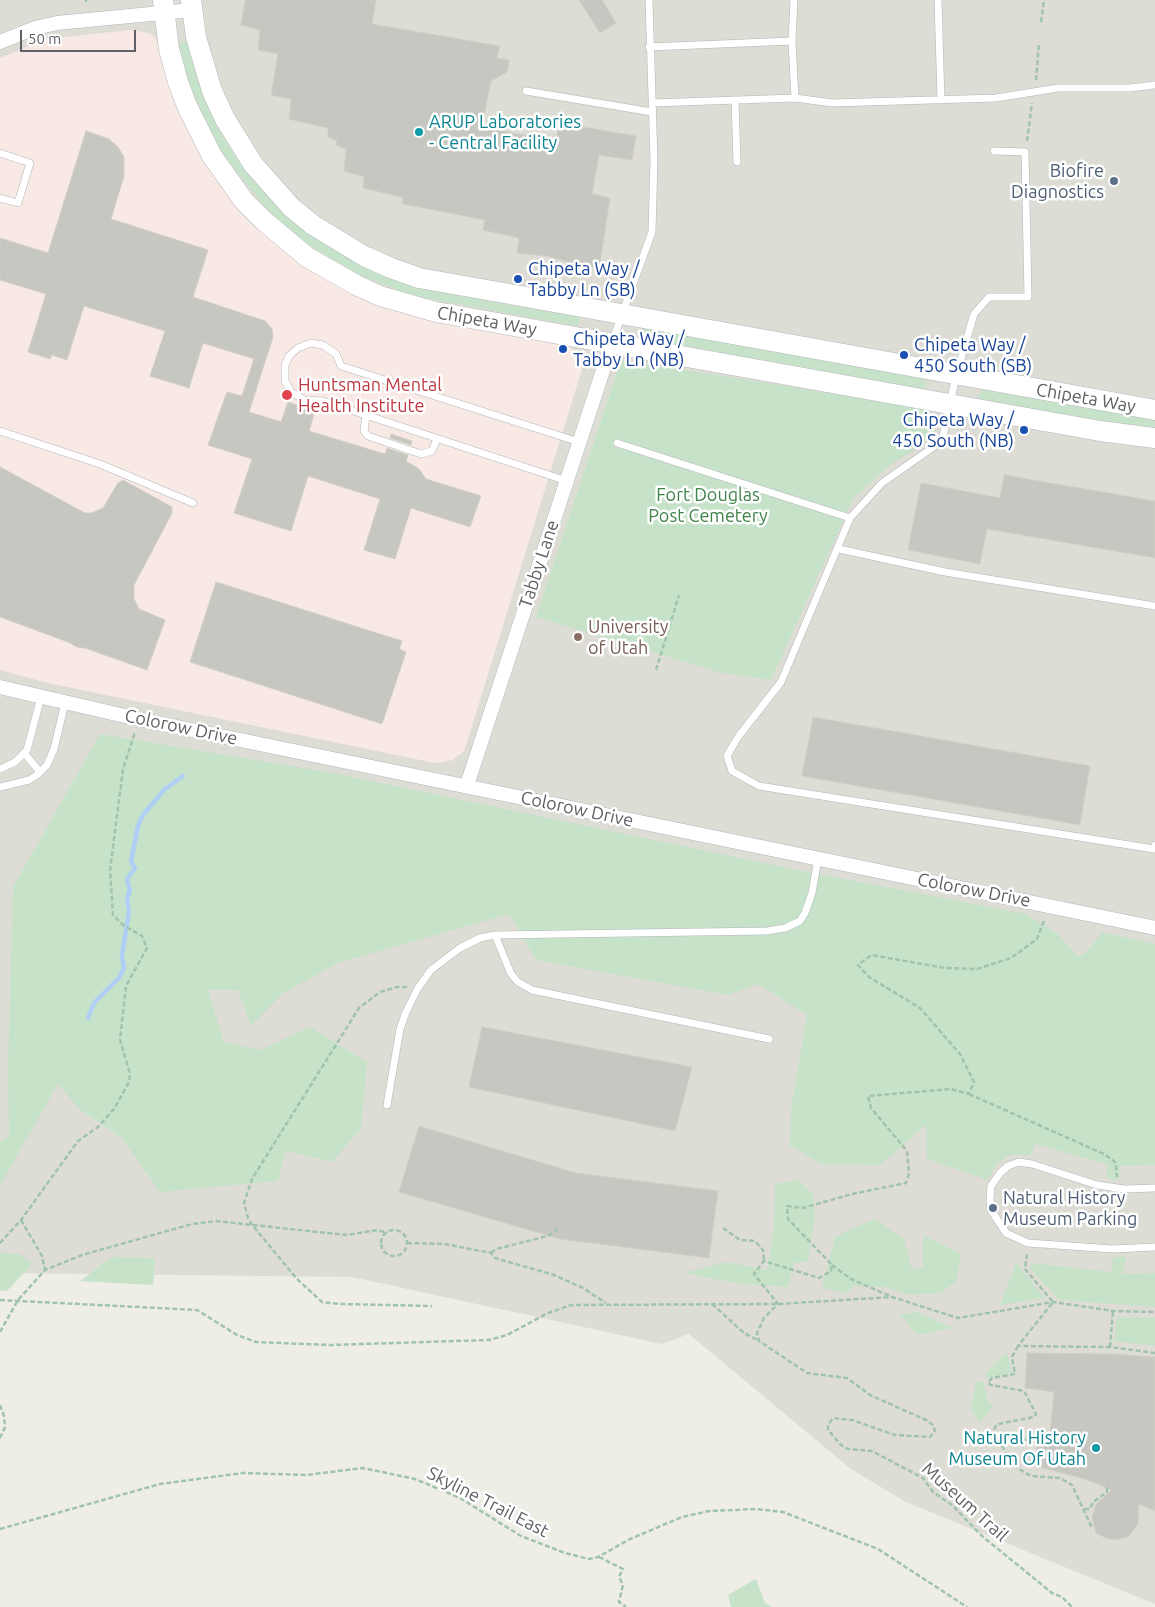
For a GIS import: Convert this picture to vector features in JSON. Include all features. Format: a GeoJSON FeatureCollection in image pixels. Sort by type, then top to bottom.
{"type":"FeatureCollection","features":[{"type":"Feature","properties":{"kind":"street"},"geometry":{"type":"LineString","coordinates":[[0,42],[35,28],[57,23],[163,7],[191,5]]}},
{"type":"Feature","properties":{"kind":"street","name":"Chipeta Way"},"geometry":{"type":"LineString","coordinates":[[191,5],[202,63],[212,91],[238,142],[271,186],[313,225],[364,256],[419,278],[956,376],[1155,410]]}},
{"type":"Feature","properties":{"kind":"street","name":"Chipeta Way"},"geometry":{"type":"LineString","coordinates":[[163,7],[169,49],[178,82],[186,106],[212,156],[244,201],[264,221],[307,257],[356,285],[408,305],[471,319],[948,404],[1155,438]]}},
{"type":"Feature","properties":{"kind":"street","name":"Tabby Lane"},"geometry":{"type":"LineString","coordinates":[[467,785],[612,343]]}},
{"type":"Feature","properties":{"kind":"street","name":"Colorow Drive"},"geometry":{"type":"LineString","coordinates":[[0,687],[138,719],[1051,905],[1155,928]]}},
{"type":"Feature","properties":{"kind":"lane"},"geometry":{"type":"LineString","coordinates":[[612,343],[652,232],[654,160],[649,0]]}},
{"type":"Feature","properties":{"kind":"lane"},"geometry":{"type":"LineString","coordinates":[[794,0],[792,41],[795,98]]}},
{"type":"Feature","properties":{"kind":"lane"},"geometry":{"type":"LineString","coordinates":[[938,0],[941,100]]}},
{"type":"Feature","properties":{"kind":"lane"},"geometry":{"type":"LineString","coordinates":[[649,47],[792,41]]}},
{"type":"Feature","properties":{"kind":"lane"},"geometry":{"type":"LineString","coordinates":[[526,91],[652,108],[735,100],[795,98],[832,103],[996,98],[1058,88],[1130,88],[1155,85]]}},
{"type":"Feature","properties":{"kind":"lane"},"geometry":{"type":"LineString","coordinates":[[735,100],[737,162]]}},
{"type":"Feature","properties":{"kind":"lane"},"geometry":{"type":"LineString","coordinates":[[994,151],[1025,152],[1028,297],[989,297],[974,314],[948,404],[942,441],[882,483],[850,518],[839,549],[781,682],[738,737],[727,756],[732,771],[759,786],[1154,849],[1155,845]]}},
{"type":"Feature","properties":{"kind":"lane"},"geometry":{"type":"LineString","coordinates":[[0,154],[30,163],[18,203],[0,198]]}},
{"type":"Feature","properties":{"kind":"lane"},"geometry":{"type":"LineString","coordinates":[[566,481],[323,401],[304,400],[291,392],[285,381],[285,365],[289,356],[298,348],[311,343],[323,345],[336,354],[341,366],[579,442]]}},
{"type":"Feature","properties":{"kind":"lane"},"geometry":{"type":"LineString","coordinates":[[366,415],[364,431],[368,436],[421,454],[432,451],[437,439]]}},
{"type":"Feature","properties":{"kind":"lane"},"geometry":{"type":"LineString","coordinates":[[0,430],[100,464],[192,503]]}},
{"type":"Feature","properties":{"kind":"lane"},"geometry":{"type":"LineString","coordinates":[[617,443],[850,518]]}},
{"type":"Feature","properties":{"kind":"lane"},"geometry":{"type":"LineString","coordinates":[[839,549],[945,572],[1155,606]]}},
{"type":"Feature","properties":{"kind":"lane"},"geometry":{"type":"LineString","coordinates":[[0,768],[9,766],[24,754],[41,697]]}},
{"type":"Feature","properties":{"kind":"lane"},"geometry":{"type":"LineString","coordinates":[[0,786],[22,783],[40,772],[47,765],[54,749],[65,703]]}},
{"type":"Feature","properties":{"kind":"lane"},"geometry":{"type":"LineString","coordinates":[[24,754],[40,772]]}},
{"type":"Feature","properties":{"kind":"lane"},"geometry":{"type":"LineString","coordinates":[[387,1105],[400,1029],[418,988],[431,970],[444,958],[480,938],[495,935],[767,931],[785,928],[800,921],[805,913],[812,893],[818,859]]}},
{"type":"Feature","properties":{"kind":"lane"},"geometry":{"type":"LineString","coordinates":[[495,935],[511,974],[518,982],[532,990],[769,1039]]}},
{"type":"Feature","properties":{"kind":"lane"},"geometry":{"type":"LineString","coordinates":[[1155,1188],[1117,1188],[1097,1185],[1032,1164],[1019,1162],[1008,1166],[1000,1173],[991,1186],[991,1210],[1006,1233],[1028,1243],[1112,1249],[1155,1247]]}},
{"type":"Feature","properties":{"kind":"path"},"geometry":{"type":"LineString","coordinates":[[1041,22],[1044,0]]}},
{"type":"Feature","properties":{"kind":"path"},"geometry":{"type":"LineString","coordinates":[[1036,80],[1039,43]]}},
{"type":"Feature","properties":{"kind":"path"},"geometry":{"type":"LineString","coordinates":[[1025,152],[1032,103]]}},
{"type":"Feature","properties":{"kind":"path"},"geometry":{"type":"LineString","coordinates":[[656,670],[679,595]]}},
{"type":"Feature","properties":{"kind":"path"},"geometry":{"type":"LineString","coordinates":[[0,1243],[21,1220],[78,1141],[98,1127],[106,1115],[114,1110],[129,1082],[130,1074],[120,1040],[126,986],[147,948],[142,936],[124,925],[114,915],[110,870],[123,769],[138,719]]}},
{"type":"Feature","properties":{"kind":"path"},"geometry":{"type":"LineString","coordinates":[[968,1094],[974,1082],[960,1054],[920,1008],[869,977],[858,964],[871,955],[945,968],[977,969],[1011,958],[1037,939],[1051,905]]}},
{"type":"Feature","properties":{"kind":"path"},"geometry":{"type":"LineString","coordinates":[[418,988],[388,989],[371,998],[359,1008],[252,1178],[244,1203],[248,1218],[253,1226],[310,1292],[322,1302],[432,1306]]}},
{"type":"Feature","properties":{"kind":"path"},"geometry":{"type":"LineString","coordinates":[[1117,1188],[1116,1163],[1104,1154],[968,1094],[951,1089],[868,1096],[870,1108],[907,1151],[909,1173],[906,1183],[852,1194],[803,1208],[786,1206],[788,1220],[832,1265],[851,1279],[892,1297],[958,1318],[1053,1302],[1113,1311],[1155,1312]]}},
{"type":"Feature","properties":{"kind":"path"},"geometry":{"type":"LineString","coordinates":[[21,1220],[42,1256],[45,1270]]}},
{"type":"Feature","properties":{"kind":"path"},"geometry":{"type":"LineString","coordinates":[[0,1332],[18,1300],[45,1270],[82,1255],[192,1224],[216,1221],[346,1235],[378,1230],[387,1233],[394,1230],[402,1232],[407,1243]]}},
{"type":"Feature","properties":{"kind":"path"},"geometry":{"type":"LineString","coordinates":[[723,1228],[740,1240],[755,1241],[763,1250],[764,1261],[754,1274],[778,1304]]}},
{"type":"Feature","properties":{"kind":"path"},"geometry":{"type":"LineString","coordinates":[[491,1253],[496,1249],[548,1236],[557,1229]]}},
{"type":"Feature","properties":{"kind":"path"},"geometry":{"type":"LineString","coordinates":[[387,1233],[382,1244],[389,1254],[401,1254],[407,1243]]}},
{"type":"Feature","properties":{"kind":"path"},"geometry":{"type":"LineString","coordinates":[[407,1243],[445,1244],[491,1253],[495,1258],[554,1275],[583,1288],[607,1304]]}},
{"type":"Feature","properties":{"kind":"path"},"geometry":{"type":"LineString","coordinates":[[1028,1243],[1026,1269],[1053,1302]]}},
{"type":"Feature","properties":{"kind":"path"},"geometry":{"type":"LineString","coordinates":[[764,1261],[819,1278],[831,1271],[832,1265]]}},
{"type":"Feature","properties":{"kind":"path"},"geometry":{"type":"LineString","coordinates":[[0,1300],[197,1310],[247,1340],[293,1345],[489,1340],[507,1335],[566,1307],[607,1304],[778,1304],[892,1297]]}},
{"type":"Feature","properties":{"kind":"path"},"geometry":{"type":"LineString","coordinates":[[1053,1302],[1018,1346],[1012,1357],[1015,1374],[992,1378],[988,1383],[990,1386],[1024,1391],[1036,1414],[1034,1417],[996,1425],[994,1431],[1014,1465],[1025,1474],[1039,1478],[1060,1478],[1072,1485],[1092,1528]]}},
{"type":"Feature","properties":{"kind":"path"},"geometry":{"type":"LineString","coordinates":[[712,1304],[744,1333],[759,1341]]}},
{"type":"Feature","properties":{"kind":"path"},"geometry":{"type":"LineString","coordinates":[[759,1341],[757,1333],[764,1318],[778,1304]]}},
{"type":"Feature","properties":{"kind":"path"},"geometry":{"type":"LineString","coordinates":[[1110,1347],[1113,1311]]}},
{"type":"Feature","properties":{"kind":"path","name":"Museum Trail"},"geometry":{"type":"LineString","coordinates":[[759,1341],[806,1374],[847,1378],[870,1395],[933,1426],[935,1431],[926,1437],[895,1435],[839,1417],[833,1418],[828,1425],[828,1430],[841,1445],[848,1449],[872,1451],[922,1478],[933,1492],[952,1505],[965,1520],[1011,1561],[1072,1607]]}},
{"type":"Feature","properties":{"kind":"path"},"geometry":{"type":"LineString","coordinates":[[1018,1346],[1110,1347],[1155,1353]]}},
{"type":"Feature","properties":{"kind":"path"},"geometry":{"type":"LineString","coordinates":[[0,1406],[4,1416],[5,1427],[0,1438]]}},
{"type":"Feature","properties":{"kind":"path"},"geometry":{"type":"LineString","coordinates":[[999,1439],[1032,1440]]}},
{"type":"Feature","properties":{"kind":"path","name":"Skyline Trail East"},"geometry":{"type":"LineString","coordinates":[[0,1529],[160,1484],[243,1473],[306,1475],[363,1468],[416,1480],[460,1498],[521,1536],[572,1554],[589,1558],[598,1557],[624,1569],[619,1577],[624,1585],[619,1602],[626,1607]]}},
{"type":"Feature","properties":{"kind":"path"},"geometry":{"type":"LineString","coordinates":[[1084,1509],[1090,1509],[1093,1502],[1107,1492],[1107,1485]]}},
{"type":"Feature","properties":{"kind":"path"},"geometry":{"type":"LineString","coordinates":[[598,1557],[630,1539],[682,1517],[709,1511],[756,1509],[783,1512],[878,1549],[967,1607]]}},
{"type":"Feature","properties":{"kind":"shaded area","name":"University of Utah"},"geometry":{"type":"Polygon","coordinates":[[[0,0],[1155,0],[1155,1604],[906,1502],[851,1469],[689,1334],[662,1344],[352,1277],[0,1273],[0,0]]]}},
{"type":"Feature","properties":{"kind":"shaded area","name":"Huntsman Mental Health Institute"},"geometry":{"type":"Polygon","coordinates":[[[130,30],[149,33],[155,38],[269,238],[301,264],[358,296],[566,345],[575,351],[582,361],[582,369],[468,739],[464,751],[453,760],[435,763],[48,683],[0,670],[0,58],[47,39],[130,30]]]}},
{"type":"Feature","properties":{"kind":"green space"},"geometry":{"type":"Polygon","coordinates":[[[187,42],[198,82],[225,141],[247,174],[269,198],[306,232],[354,262],[404,283],[487,301],[575,316],[579,318],[579,324],[577,326],[414,296],[362,276],[307,244],[274,217],[225,158],[186,77],[179,48],[179,44],[187,42]]]}},
{"type":"Feature","properties":{"kind":"green space"},"geometry":{"type":"Polygon","coordinates":[[[645,328],[923,378],[927,384],[924,389],[918,389],[643,338],[640,332],[645,328]]]}},
{"type":"Feature","properties":{"kind":"green space","name":"Fort Douglas Post Cemetery"},"geometry":{"type":"Polygon","coordinates":[[[621,360],[905,405],[926,410],[933,418],[934,433],[930,439],[887,467],[853,499],[771,680],[722,673],[536,617],[621,360]]]}},
{"type":"Feature","properties":{"kind":"green space"},"geometry":{"type":"Polygon","coordinates":[[[982,390],[1155,419],[1155,429],[984,401],[978,396],[982,390]]]}},
{"type":"Feature","properties":{"kind":"green space"},"geometry":{"type":"Polygon","coordinates":[[[100,734],[333,773],[788,868],[1026,914],[1059,935],[1078,957],[1087,952],[1102,932],[1155,944],[1155,1165],[1120,1166],[1119,1179],[1112,1180],[1106,1176],[1108,1165],[1036,1144],[1031,1155],[1010,1155],[1002,1160],[996,1165],[988,1180],[927,1159],[926,1124],[881,1165],[822,1164],[790,1146],[791,1109],[807,1015],[759,984],[728,995],[536,960],[509,914],[338,963],[283,993],[251,1026],[238,990],[208,990],[224,1042],[260,1050],[310,1027],[367,1062],[361,1128],[332,1162],[286,1151],[278,1181],[160,1192],[122,1138],[79,1109],[58,1084],[0,1185],[0,1143],[9,1135],[8,1065],[13,887],[100,734]]]}},
{"type":"Feature","properties":{"kind":"green space"},"geometry":{"type":"Polygon","coordinates":[[[798,1180],[813,1194],[815,1217],[808,1261],[794,1263],[788,1287],[741,1284],[684,1273],[727,1262],[767,1270],[774,1227],[775,1184],[798,1180]]]}},
{"type":"Feature","properties":{"kind":"green space"},"geometry":{"type":"Polygon","coordinates":[[[874,1219],[904,1239],[912,1270],[923,1267],[923,1235],[961,1254],[956,1281],[941,1293],[910,1295],[886,1287],[854,1286],[846,1293],[822,1288],[835,1237],[874,1219]]]}},
{"type":"Feature","properties":{"kind":"green space"},"geometry":{"type":"Polygon","coordinates":[[[0,1253],[19,1254],[32,1264],[7,1291],[0,1290],[0,1253]]]}},
{"type":"Feature","properties":{"kind":"green space"},"geometry":{"type":"Polygon","coordinates":[[[112,1257],[155,1258],[153,1285],[80,1281],[112,1257]]]}},
{"type":"Feature","properties":{"kind":"green space"},"geometry":{"type":"Polygon","coordinates":[[[1113,1257],[1126,1257],[1122,1274],[1155,1273],[1155,1307],[1060,1300],[1030,1269],[1031,1263],[1112,1272],[1113,1257]]]}},
{"type":"Feature","properties":{"kind":"green space"},"geometry":{"type":"Polygon","coordinates":[[[1016,1263],[1045,1298],[1000,1305],[1016,1263]]]}},
{"type":"Feature","properties":{"kind":"green space"},"geometry":{"type":"Polygon","coordinates":[[[917,1312],[953,1328],[918,1335],[900,1315],[917,1312]]]}},
{"type":"Feature","properties":{"kind":"green space"},"geometry":{"type":"Polygon","coordinates":[[[1117,1317],[1155,1318],[1155,1346],[1114,1341],[1117,1317]]]}},
{"type":"Feature","properties":{"kind":"green space"},"geometry":{"type":"Polygon","coordinates":[[[1007,1352],[1012,1373],[985,1378],[986,1373],[1007,1352]]]}},
{"type":"Feature","properties":{"kind":"green space"},"geometry":{"type":"Polygon","coordinates":[[[976,1382],[983,1382],[988,1401],[994,1406],[979,1422],[971,1408],[976,1382]]]}},
{"type":"Feature","properties":{"kind":"green space"},"geometry":{"type":"Polygon","coordinates":[[[756,1579],[765,1603],[772,1607],[731,1607],[728,1595],[756,1579]]]}},
{"type":"Feature","properties":{"kind":"building","name":"ARUP Laboratories - Central Facility"},"geometry":{"type":"Polygon","coordinates":[[[245,0],[376,0],[372,24],[500,46],[497,58],[509,60],[507,72],[491,81],[482,127],[556,141],[560,123],[636,136],[632,160],[599,155],[592,194],[610,198],[599,269],[545,256],[517,253],[519,238],[483,230],[485,220],[403,204],[402,197],[363,188],[364,177],[344,171],[346,149],[336,145],[337,141],[328,137],[328,128],[289,119],[291,99],[271,95],[278,54],[258,50],[260,30],[241,25],[245,0]]]}},
{"type":"Feature","properties":{"kind":"building"},"geometry":{"type":"Polygon","coordinates":[[[579,0],[602,0],[616,23],[600,33],[579,0]]]}},
{"type":"Feature","properties":{"kind":"building"},"geometry":{"type":"Polygon","coordinates":[[[86,131],[109,139],[118,147],[124,157],[124,176],[111,219],[208,250],[193,297],[265,321],[272,329],[273,337],[249,412],[281,422],[288,402],[315,411],[309,431],[385,454],[387,448],[408,455],[406,461],[419,469],[426,479],[481,496],[470,527],[411,508],[395,559],[364,550],[380,499],[308,476],[291,531],[234,513],[252,459],[208,445],[227,392],[242,396],[254,359],[203,343],[189,388],[150,376],[165,331],[84,306],[67,360],[52,355],[50,359],[28,352],[46,294],[0,280],[0,238],[48,253],[86,131]]]}},
{"type":"Feature","properties":{"kind":"building"},"geometry":{"type":"Polygon","coordinates":[[[391,434],[412,441],[411,445],[390,438],[391,434]]]}},
{"type":"Feature","properties":{"kind":"building"},"geometry":{"type":"Polygon","coordinates":[[[0,467],[85,513],[92,513],[103,508],[118,483],[123,480],[172,507],[172,513],[134,585],[134,599],[139,609],[165,620],[147,670],[85,648],[77,647],[0,617],[0,467]]]}},
{"type":"Feature","properties":{"kind":"building"},"geometry":{"type":"Polygon","coordinates":[[[1004,475],[1155,501],[1155,558],[987,529],[980,564],[908,550],[921,483],[1000,498],[1004,475]]]}},
{"type":"Feature","properties":{"kind":"building"},"geometry":{"type":"Polygon","coordinates":[[[216,582],[402,641],[399,649],[406,652],[382,724],[190,662],[216,582]]]}},
{"type":"Feature","properties":{"kind":"building"},"geometry":{"type":"Polygon","coordinates":[[[813,717],[1090,766],[1080,825],[802,776],[813,717]]]}},
{"type":"Feature","properties":{"kind":"building"},"geometry":{"type":"Polygon","coordinates":[[[482,1027],[692,1067],[675,1131],[469,1087],[482,1027]]]}},
{"type":"Feature","properties":{"kind":"building"},"geometry":{"type":"Polygon","coordinates":[[[419,1126],[576,1173],[718,1191],[709,1258],[560,1239],[399,1192],[419,1126]]]}},
{"type":"Feature","properties":{"kind":"building","name":"Natural History Museum Of Utah"},"geometry":{"type":"Polygon","coordinates":[[[1027,1353],[1113,1354],[1155,1357],[1155,1511],[1139,1504],[1138,1524],[1129,1536],[1117,1540],[1106,1538],[1096,1533],[1092,1518],[1096,1504],[1112,1490],[1085,1479],[1035,1466],[1038,1433],[1050,1432],[1054,1392],[1025,1388],[1027,1353]]]}},
{"type":"Feature","properties":{"kind":"waterway"},"geometry":{"type":"LineString","coordinates":[[88,1018],[94,1003],[119,978],[124,968],[122,956],[129,911],[127,898],[130,891],[127,879],[135,868],[131,861],[138,826],[143,815],[164,790],[183,776]]}},
{"type":"Feature","properties":{"kind":"place","name":"ARUP Laboratories - Central Facility"},"geometry":{"type":"Point","coordinates":[419,132]}},
{"type":"Feature","properties":{"kind":"place","name":"Biofire Diagnostics"},"geometry":{"type":"Point","coordinates":[1114,181]}},
{"type":"Feature","properties":{"kind":"place","name":"Chipeta Way / Tabby Ln (SB)"},"geometry":{"type":"Point","coordinates":[518,279]}},
{"type":"Feature","properties":{"kind":"place","name":"Chipeta Way / Tabby Ln (NB)"},"geometry":{"type":"Point","coordinates":[563,349]}},
{"type":"Feature","properties":{"kind":"place","name":"Chipeta Way / 450 South (SB)"},"geometry":{"type":"Point","coordinates":[904,355]}},
{"type":"Feature","properties":{"kind":"place","name":"Huntsman Mental Health Institute"},"geometry":{"type":"Point","coordinates":[287,395]}},
{"type":"Feature","properties":{"kind":"place","name":"Chipeta Way / 450 South (NB)"},"geometry":{"type":"Point","coordinates":[1024,430]}},
{"type":"Feature","properties":{"kind":"place","name":"University of Utah"},"geometry":{"type":"Point","coordinates":[578,637]}},
{"type":"Feature","properties":{"kind":"place","name":"Natural History Museum Parking"},"geometry":{"type":"Point","coordinates":[993,1208]}},
{"type":"Feature","properties":{"kind":"place","name":"Natural History Museum Of Utah"},"geometry":{"type":"Point","coordinates":[1096,1448]}}]}
